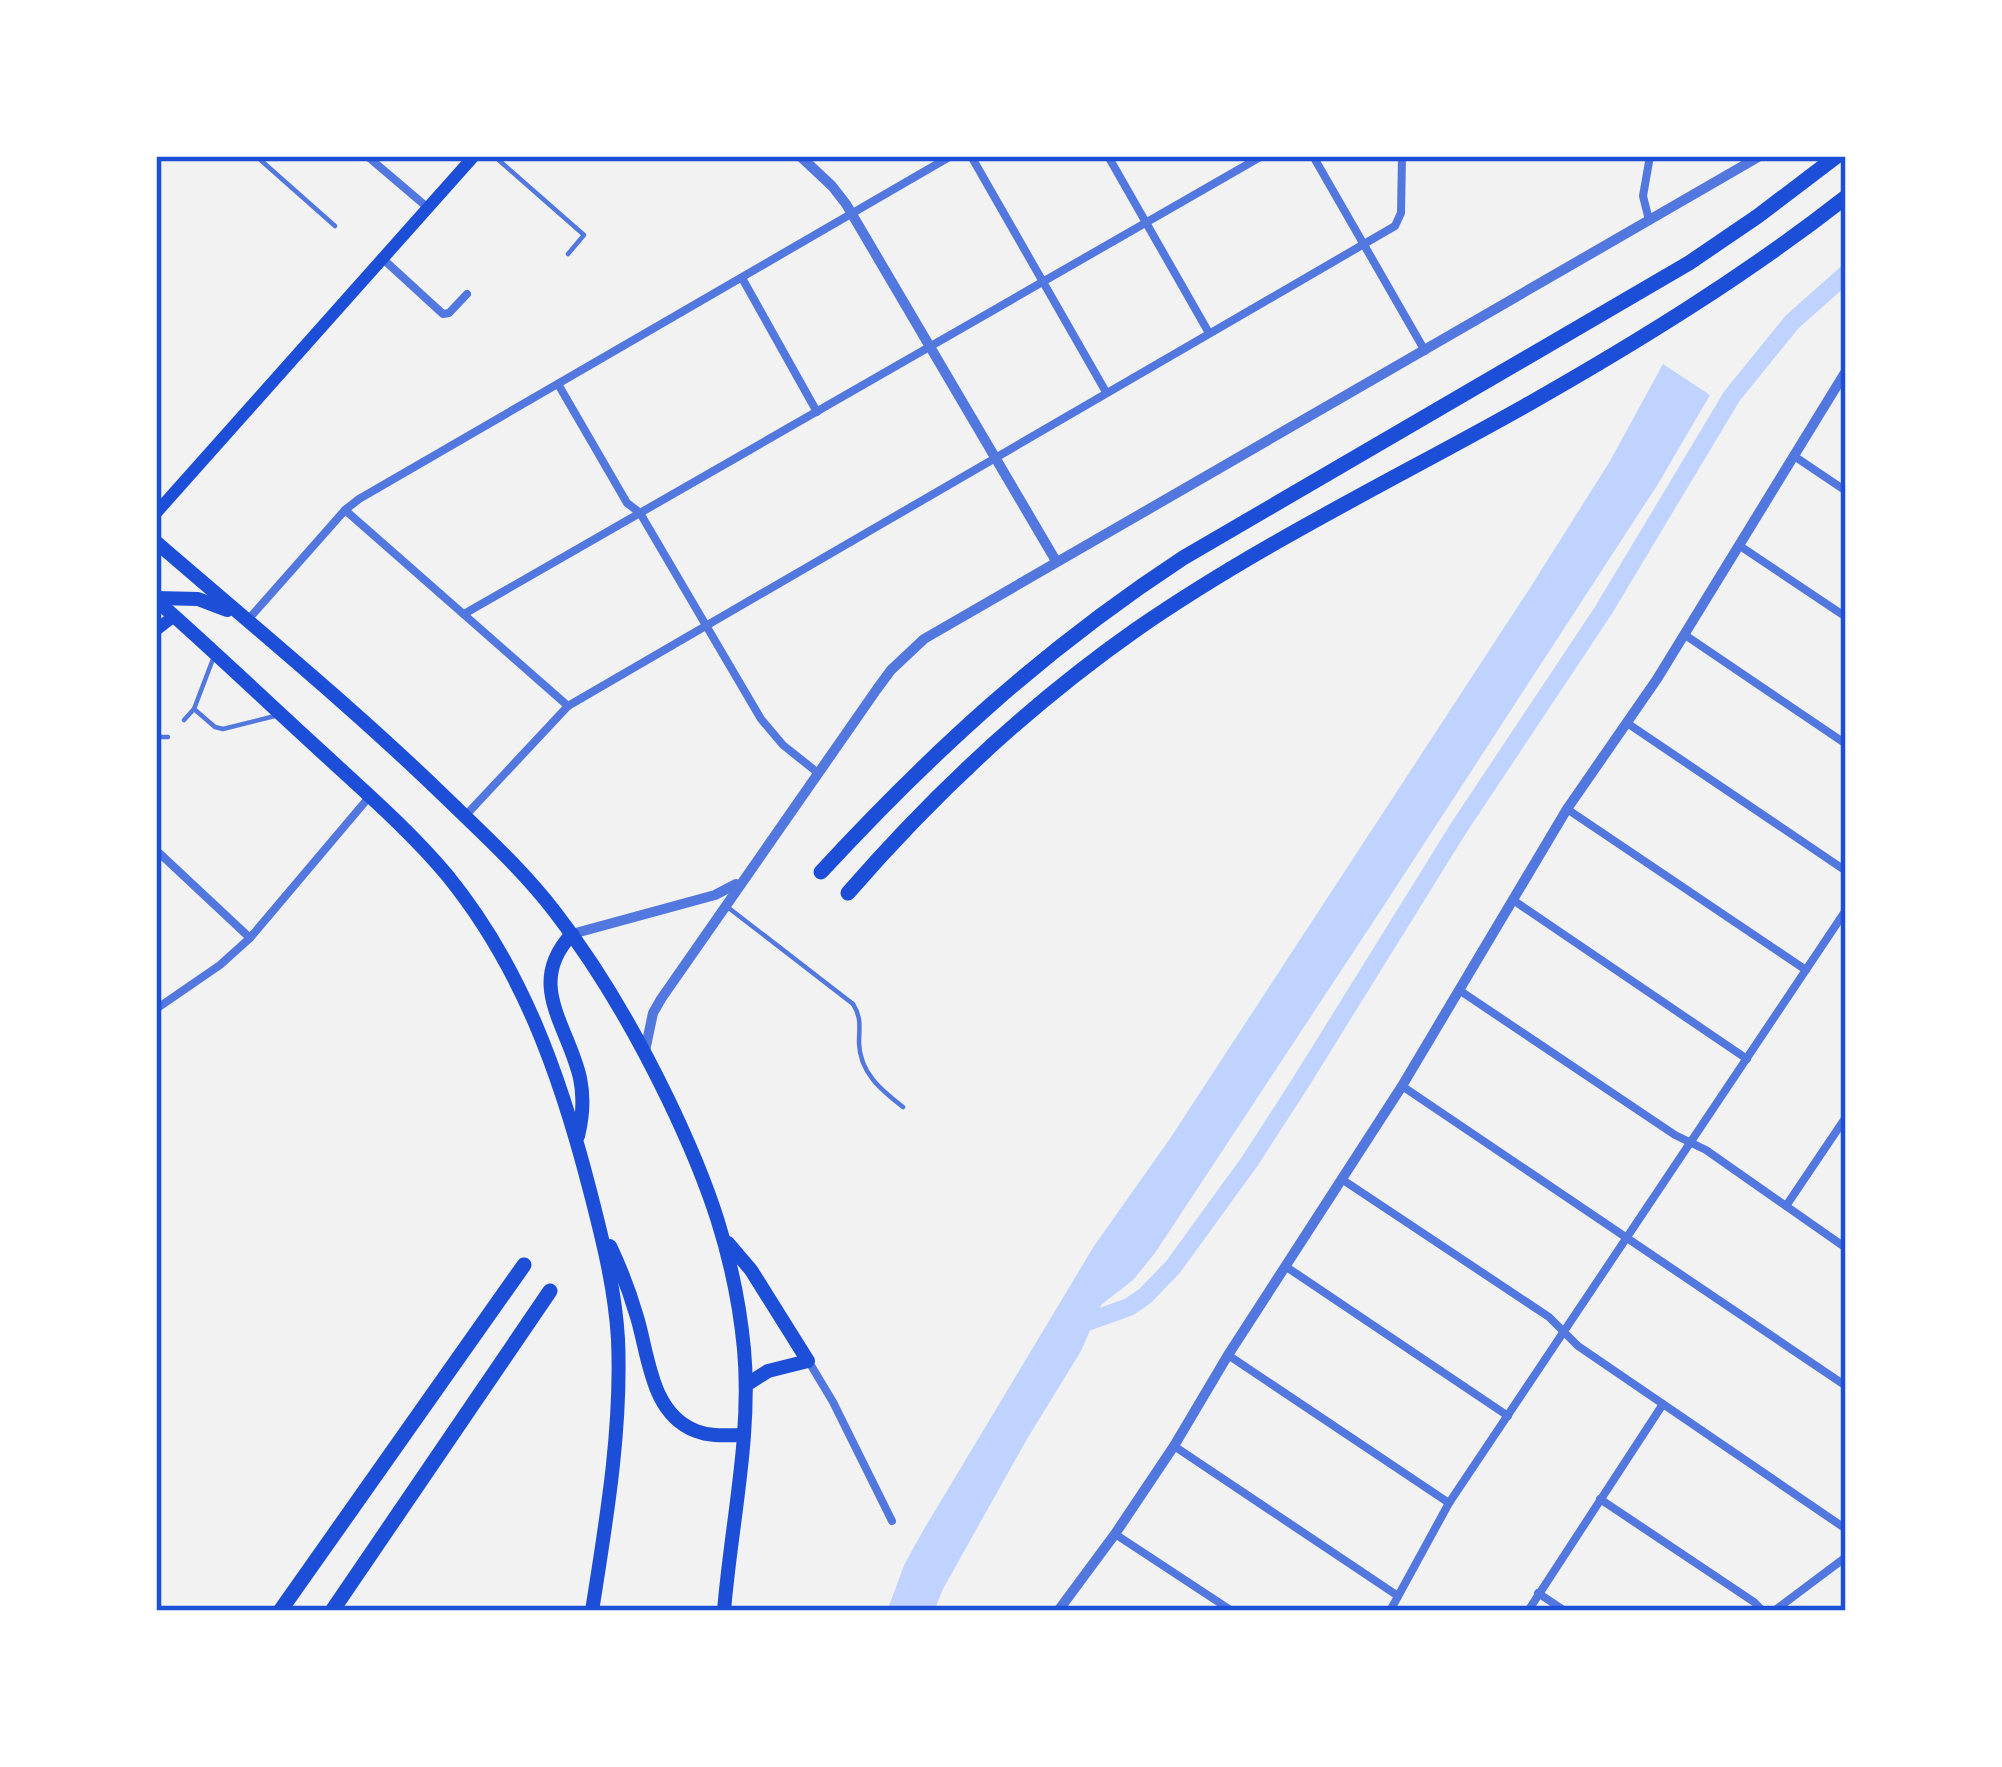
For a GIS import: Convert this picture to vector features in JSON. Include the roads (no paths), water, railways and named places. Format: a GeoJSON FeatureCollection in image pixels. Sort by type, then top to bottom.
{"type":"FeatureCollection","features":[{"type":"Feature","properties":{"kind":"highway"},"geometry":{"type":"LineString","coordinates":[[821,872],[965,725],[1108,608],[1222,535],[1689,263],[1837,156]]}},
{"type":"Feature","properties":{"kind":"highway"},"geometry":{"type":"LineString","coordinates":[[848,893],[983,754],[1054,691],[1127,637],[1230,571],[1527,405],[1703,299],[1846,197]]}},
{"type":"Feature","properties":{"kind":"highway"},"geometry":{"type":"LineString","coordinates":[[280,1611],[524,1265]]}},
{"type":"Feature","properties":{"kind":"highway"},"geometry":{"type":"LineString","coordinates":[[332,1611],[550,1291]]}},
{"type":"Feature","properties":{"kind":"main road"},"geometry":{"type":"LineString","coordinates":[[156,513],[474,156]]}},
{"type":"Feature","properties":{"kind":"main road"},"geometry":{"type":"LineString","coordinates":[[156,542],[336,697],[526,877],[572,934],[645,1051],[706,1183],[735,1278],[746,1384],[724,1611]]}},
{"type":"Feature","properties":{"kind":"main road"},"geometry":{"type":"LineString","coordinates":[[156,599],[198,599],[245,619]]}},
{"type":"Feature","properties":{"kind":"main road"},"geometry":{"type":"LineString","coordinates":[[156,599],[370,796],[447,875],[496,946],[548,1053],[577,1141],[613,1290],[618,1361],[611,1473],[592,1611]]}},
{"type":"Feature","properties":{"kind":"main road"},"geometry":{"type":"LineString","coordinates":[[156,630],[175,616]]}},
{"type":"Feature","properties":{"kind":"main road"},"geometry":{"type":"LineString","coordinates":[[572,934],[556,955],[549,982],[552,1004],[579,1075],[583,1108],[577,1141]]}},
{"type":"Feature","properties":{"kind":"main road"},"geometry":{"type":"LineString","coordinates":[[598,1220],[624,1279],[664,1404],[697,1431],[743,1436]]}},
{"type":"Feature","properties":{"kind":"main road"},"geometry":{"type":"LineString","coordinates":[[725,1239],[751,1270],[808,1360],[768,1371],[746,1384]]}},
{"type":"Feature","properties":{"kind":"street"},"geometry":{"type":"LineString","coordinates":[[367,156],[428,207]]}},
{"type":"Feature","properties":{"kind":"street"},"geometry":{"type":"LineString","coordinates":[[800,156],[832,186],[851,213],[1056,561]]}},
{"type":"Feature","properties":{"kind":"street"},"geometry":{"type":"LineString","coordinates":[[245,619],[345,510],[950,156]]}},
{"type":"Feature","properties":{"kind":"street"},"geometry":{"type":"LineString","coordinates":[[970,156],[1106,392]]}},
{"type":"Feature","properties":{"kind":"street"},"geometry":{"type":"LineString","coordinates":[[1108,156],[1209,332]]}},
{"type":"Feature","properties":{"kind":"street"},"geometry":{"type":"LineString","coordinates":[[464,614],[1262,156]]}},
{"type":"Feature","properties":{"kind":"street"},"geometry":{"type":"LineString","coordinates":[[1313,156],[1425,351]]}},
{"type":"Feature","properties":{"kind":"street"},"geometry":{"type":"LineString","coordinates":[[465,816],[568,706],[1390,229],[1399,221],[1402,156]]}},
{"type":"Feature","properties":{"kind":"street"},"geometry":{"type":"LineString","coordinates":[[1649,220],[1643,196],[1650,156]]}},
{"type":"Feature","properties":{"kind":"street"},"geometry":{"type":"LineString","coordinates":[[645,1051],[652,1013],[877,689],[908,652],[941,627],[1760,156]]}},
{"type":"Feature","properties":{"kind":"street"},"geometry":{"type":"LineString","coordinates":[[382,258],[443,314],[467,294]]}},
{"type":"Feature","properties":{"kind":"street"},"geometry":{"type":"LineString","coordinates":[[742,278],[817,412]]}},
{"type":"Feature","properties":{"kind":"street"},"geometry":{"type":"LineString","coordinates":[[1058,1611],[1174,1446],[1402,1086],[1567,809],[1685,635],[1846,371]]}},
{"type":"Feature","properties":{"kind":"street"},"geometry":{"type":"LineString","coordinates":[[558,384],[772,734],[820,774]]}},
{"type":"Feature","properties":{"kind":"street"},"geometry":{"type":"LineString","coordinates":[[1793,455],[1846,491]]}},
{"type":"Feature","properties":{"kind":"street"},"geometry":{"type":"LineString","coordinates":[[345,510],[568,706]]}},
{"type":"Feature","properties":{"kind":"street"},"geometry":{"type":"LineString","coordinates":[[1740,546],[1846,617]]}},
{"type":"Feature","properties":{"kind":"street"},"geometry":{"type":"LineString","coordinates":[[1685,635],[1846,744]]}},
{"type":"Feature","properties":{"kind":"street"},"geometry":{"type":"LineString","coordinates":[[1627,722],[1846,871]]}},
{"type":"Feature","properties":{"kind":"street"},"geometry":{"type":"LineString","coordinates":[[156,1010],[250,938],[370,796]]}},
{"type":"Feature","properties":{"kind":"street"},"geometry":{"type":"LineString","coordinates":[[1567,809],[1806,970]]}},
{"type":"Feature","properties":{"kind":"street"},"geometry":{"type":"LineString","coordinates":[[156,850],[250,938]]}},
{"type":"Feature","properties":{"kind":"street"},"geometry":{"type":"LineString","coordinates":[[572,934],[716,895],[748,874]]}},
{"type":"Feature","properties":{"kind":"street"},"geometry":{"type":"LineString","coordinates":[[1513,900],[1747,1059]]}},
{"type":"Feature","properties":{"kind":"street"},"geometry":{"type":"LineString","coordinates":[[1390,1611],[1450,1503],[1846,910]]}},
{"type":"Feature","properties":{"kind":"street"},"geometry":{"type":"LineString","coordinates":[[1459,990],[1846,1247]]}},
{"type":"Feature","properties":{"kind":"street"},"geometry":{"type":"LineString","coordinates":[[1402,1086],[1846,1386]]}},
{"type":"Feature","properties":{"kind":"street"},"geometry":{"type":"LineString","coordinates":[[1786,1206],[1846,1117]]}},
{"type":"Feature","properties":{"kind":"street"},"geometry":{"type":"LineString","coordinates":[[1343,1180],[1549,1317],[1578,1346],[1846,1529]]}},
{"type":"Feature","properties":{"kind":"street"},"geometry":{"type":"LineString","coordinates":[[1285,1266],[1508,1416]]}},
{"type":"Feature","properties":{"kind":"street"},"geometry":{"type":"LineString","coordinates":[[1228,1355],[1450,1503]]}},
{"type":"Feature","properties":{"kind":"street"},"geometry":{"type":"LineString","coordinates":[[808,1360],[892,1521]]}},
{"type":"Feature","properties":{"kind":"street"},"geometry":{"type":"LineString","coordinates":[[1528,1611],[1663,1404]]}},
{"type":"Feature","properties":{"kind":"street"},"geometry":{"type":"LineString","coordinates":[[1174,1446],[1398,1596]]}},
{"type":"Feature","properties":{"kind":"street"},"geometry":{"type":"LineString","coordinates":[[1600,1498],[1763,1611]]}},
{"type":"Feature","properties":{"kind":"street"},"geometry":{"type":"LineString","coordinates":[[1115,1534],[1232,1611]]}},
{"type":"Feature","properties":{"kind":"street"},"geometry":{"type":"LineString","coordinates":[[1774,1611],[1846,1557]]}},
{"type":"Feature","properties":{"kind":"street"},"geometry":{"type":"LineString","coordinates":[[1538,1593],[1565,1611]]}},
{"type":"Feature","properties":{"kind":"lane"},"geometry":{"type":"LineString","coordinates":[[256,156],[335,226]]}},
{"type":"Feature","properties":{"kind":"lane"},"geometry":{"type":"LineString","coordinates":[[494,156],[584,235],[568,254]]}},
{"type":"Feature","properties":{"kind":"lane"},"geometry":{"type":"LineString","coordinates":[[184,720],[194,709],[215,654]]}},
{"type":"Feature","properties":{"kind":"lane"},"geometry":{"type":"LineString","coordinates":[[194,709],[215,728],[223,729],[281,714]]}},
{"type":"Feature","properties":{"kind":"lane"},"geometry":{"type":"LineString","coordinates":[[156,736],[168,737]]}},
{"type":"Feature","properties":{"kind":"lane"},"geometry":{"type":"LineString","coordinates":[[725,905],[854,1004],[860,1015],[859,1046],[865,1068],[903,1107]]}},
{"type":"Feature","properties":{"kind":"water"},"geometry":{"type":"Polygon","coordinates":[[[1663,364],[1710,395],[1658,484],[1155,1253],[1133,1280],[1101,1305],[1081,1351],[1027,1439],[934,1611],[887,1611],[905,1563],[927,1524],[1094,1246],[1169,1140],[1530,588],[1610,461],[1663,364]]]}},
{"type":"Feature","properties":{"kind":"waterway"},"geometry":{"type":"LineString","coordinates":[[1076,1326],[1129,1307],[1173,1267],[1301,1082],[1458,829],[1603,611],[1732,396],[1792,322],[1846,274]]}}]}
